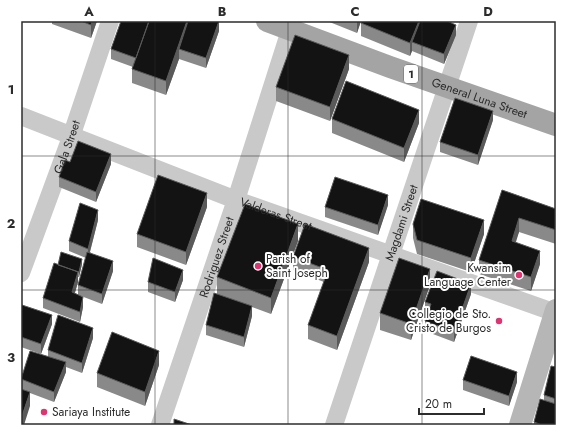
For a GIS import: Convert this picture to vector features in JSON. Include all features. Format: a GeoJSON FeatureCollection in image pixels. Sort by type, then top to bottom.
{"type":"FeatureCollection","features":[{"type":"Feature","properties":{"kind":"main road","name":"General Luna Street"},"geometry":{"type":"LineString","coordinates":[[267,21],[292,25],[447,86],[556,125]]}},
{"type":"Feature","properties":{"kind":"street","name":"Gala Street"},"geometry":{"type":"LineString","coordinates":[[21,273],[71,137],[110,21]]}},
{"type":"Feature","properties":{"kind":"street","name":"Magdami Street"},"geometry":{"type":"LineString","coordinates":[[334,425],[392,256],[469,21]]}},
{"type":"Feature","properties":{"kind":"street","name":"Rodriguez Street"},"geometry":{"type":"LineString","coordinates":[[160,425],[236,200],[292,25]]}},
{"type":"Feature","properties":{"kind":"street","name":"Valderas Street"},"geometry":{"type":"LineString","coordinates":[[21,116],[71,137],[236,200],[392,256],[556,312]]}},
{"type":"Feature","properties":{"kind":"street"},"geometry":{"type":"LineString","coordinates":[[520,425],[556,312]]}},
{"type":"Feature","properties":{"kind":"building"},"geometry":{"type":"Polygon","coordinates":[[[81,21],[92,21],[91,25],[81,21]]]}},
{"type":"Feature","properties":{"kind":"building"},"geometry":{"type":"Polygon","coordinates":[[[121,21],[149,21],[136,58],[111,49],[121,21]]]}},
{"type":"Feature","properties":{"kind":"building"},"geometry":{"type":"Polygon","coordinates":[[[149,21],[187,21],[166,81],[132,69],[149,21]]]}},
{"type":"Feature","properties":{"kind":"building"},"geometry":{"type":"Polygon","coordinates":[[[188,21],[219,21],[206,58],[179,49],[188,21]]]}},
{"type":"Feature","properties":{"kind":"building"},"geometry":{"type":"Polygon","coordinates":[[[362,21],[419,21],[410,43],[361,23],[362,21]]]}},
{"type":"Feature","properties":{"kind":"building"},"geometry":{"type":"Polygon","coordinates":[[[420,21],[447,21],[456,25],[444,54],[412,42],[420,21]]]}},
{"type":"Feature","properties":{"kind":"building"},"geometry":{"type":"Polygon","coordinates":[[[295,35],[349,55],[330,107],[276,87],[295,35]]]}},
{"type":"Feature","properties":{"kind":"building"},"geometry":{"type":"Polygon","coordinates":[[[346,81],[419,110],[404,148],[332,119],[346,81]]]}},
{"type":"Feature","properties":{"kind":"building"},"geometry":{"type":"Polygon","coordinates":[[[455,98],[493,111],[478,155],[440,142],[455,98]]]}},
{"type":"Feature","properties":{"kind":"building"},"geometry":{"type":"Polygon","coordinates":[[[78,141],[111,154],[96,192],[59,177],[65,160],[70,162],[78,141]]]}},
{"type":"Feature","properties":{"kind":"building"},"geometry":{"type":"Polygon","coordinates":[[[158,175],[207,193],[186,252],[137,234],[158,175]]]}},
{"type":"Feature","properties":{"kind":"building"},"geometry":{"type":"Polygon","coordinates":[[[335,177],[388,195],[378,225],[325,207],[335,177]]]}},
{"type":"Feature","properties":{"kind":"building"},"geometry":{"type":"Polygon","coordinates":[[[502,190],[556,209],[556,230],[519,218],[512,241],[540,251],[531,277],[479,260],[502,190]]]}},
{"type":"Feature","properties":{"kind":"building"},"geometry":{"type":"Polygon","coordinates":[[[421,199],[484,220],[471,258],[417,240],[413,224],[421,199]]]}},
{"type":"Feature","properties":{"kind":"building"},"geometry":{"type":"Polygon","coordinates":[[[80,203],[98,210],[88,249],[69,241],[80,203]]]}},
{"type":"Feature","properties":{"kind":"building","name":"Parish of Saint Joseph"},"geometry":{"type":"Polygon","coordinates":[[[245,204],[298,224],[271,298],[217,277],[245,204]]]}},
{"type":"Feature","properties":{"kind":"building"},"geometry":{"type":"Polygon","coordinates":[[[305,224],[369,248],[337,336],[308,325],[328,270],[293,257],[305,224]]]}},
{"type":"Feature","properties":{"kind":"building"},"geometry":{"type":"Polygon","coordinates":[[[61,252],[82,259],[79,272],[58,265],[61,252]]]}},
{"type":"Feature","properties":{"kind":"building"},"geometry":{"type":"Polygon","coordinates":[[[87,252],[113,261],[102,294],[78,285],[87,252]]]}},
{"type":"Feature","properties":{"kind":"building"},"geometry":{"type":"Polygon","coordinates":[[[153,258],[183,270],[175,292],[148,282],[153,258]]]}},
{"type":"Feature","properties":{"kind":"building"},"geometry":{"type":"Polygon","coordinates":[[[399,258],[430,269],[411,324],[380,313],[399,258]]]}},
{"type":"Feature","properties":{"kind":"building"},"geometry":{"type":"Polygon","coordinates":[[[54,263],[78,272],[72,292],[83,297],[80,312],[43,298],[54,263]]]}},
{"type":"Feature","properties":{"kind":"building"},"geometry":{"type":"Polygon","coordinates":[[[437,271],[471,284],[454,332],[425,321],[431,304],[425,302],[437,271]]]}},
{"type":"Feature","properties":{"kind":"building"},"geometry":{"type":"Polygon","coordinates":[[[214,293],[252,306],[244,337],[206,325],[214,293]]]}},
{"type":"Feature","properties":{"kind":"building"},"geometry":{"type":"Polygon","coordinates":[[[22,305],[52,315],[41,344],[21,337],[22,305]]]}},
{"type":"Feature","properties":{"kind":"building"},"geometry":{"type":"Polygon","coordinates":[[[58,315],[93,328],[82,363],[48,350],[58,315]]]}},
{"type":"Feature","properties":{"kind":"building"},"geometry":{"type":"Polygon","coordinates":[[[112,332],[159,351],[145,392],[97,373],[112,332]]]}},
{"type":"Feature","properties":{"kind":"building"},"geometry":{"type":"Polygon","coordinates":[[[30,351],[66,362],[54,392],[21,379],[30,351]]]}},
{"type":"Feature","properties":{"kind":"building"},"geometry":{"type":"Polygon","coordinates":[[[471,356],[517,372],[509,396],[463,380],[471,356]]]}},
{"type":"Feature","properties":{"kind":"building"},"geometry":{"type":"Polygon","coordinates":[[[551,366],[556,367],[556,399],[544,395],[551,366]]]}},
{"type":"Feature","properties":{"kind":"building"},"geometry":{"type":"Polygon","coordinates":[[[21,389],[30,392],[21,419],[21,389]]]}},
{"type":"Feature","properties":{"kind":"building"},"geometry":{"type":"Polygon","coordinates":[[[540,399],[556,404],[556,425],[542,425],[534,422],[540,399]]]}},
{"type":"Feature","properties":{"kind":"building"},"geometry":{"type":"Polygon","coordinates":[[[174,419],[192,425],[174,425],[174,419]]]}},
{"type":"Feature","properties":{"kind":"place","name":"Parish of Saint Joseph"},"geometry":{"type":"Point","coordinates":[258,266]}},
{"type":"Feature","properties":{"kind":"place","name":"Kwansim Language Center"},"geometry":{"type":"Point","coordinates":[519,275]}},
{"type":"Feature","properties":{"kind":"place","name":"Collegio de Sto. Cristo de Burgos"},"geometry":{"type":"Point","coordinates":[499,321]}},
{"type":"Feature","properties":{"kind":"place","name":"Sariaya Institute"},"geometry":{"type":"Point","coordinates":[44,412]}}]}
